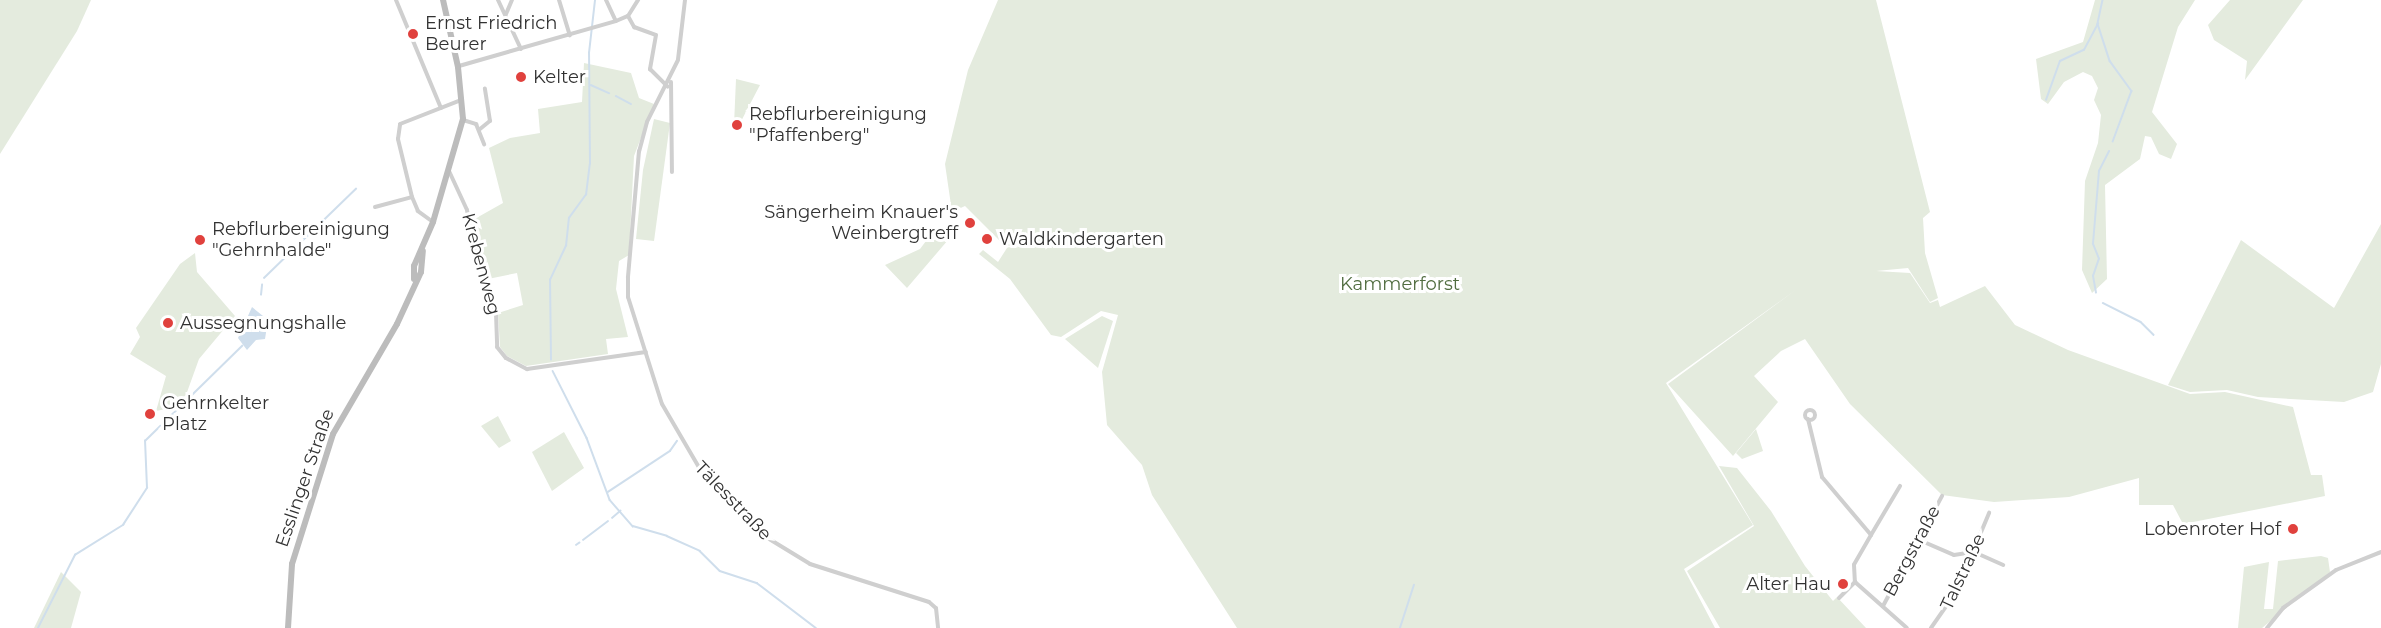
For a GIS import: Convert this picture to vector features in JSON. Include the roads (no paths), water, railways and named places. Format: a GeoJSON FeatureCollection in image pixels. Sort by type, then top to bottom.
{"type":"FeatureCollection","features":[{"type":"Feature","properties":{"kind":"main road","name":"Esslinger Straße"},"geometry":{"type":"LineString","coordinates":[[288,628],[292,564],[333,434],[397,324],[425,260],[423,251],[434,222],[463,119],[458,67],[443,0]]}},
{"type":"Feature","properties":{"kind":"street"},"geometry":{"type":"LineString","coordinates":[[396,0],[441,108]]}},
{"type":"Feature","properties":{"kind":"street"},"geometry":{"type":"LineString","coordinates":[[498,0],[521,49]]}},
{"type":"Feature","properties":{"kind":"street"},"geometry":{"type":"LineString","coordinates":[[506,15],[512,0]]}},
{"type":"Feature","properties":{"kind":"street"},"geometry":{"type":"LineString","coordinates":[[559,0],[570,35]]}},
{"type":"Feature","properties":{"kind":"street"},"geometry":{"type":"LineString","coordinates":[[606,0],[616,21]]}},
{"type":"Feature","properties":{"kind":"street"},"geometry":{"type":"LineString","coordinates":[[458,67],[616,21],[628,16],[638,0]]}},
{"type":"Feature","properties":{"kind":"street"},"geometry":{"type":"LineString","coordinates":[[672,172],[671,81],[682,45],[685,0]]}},
{"type":"Feature","properties":{"kind":"street"},"geometry":{"type":"LineString","coordinates":[[628,16],[634,27],[656,35],[650,69],[668,87]]}},
{"type":"Feature","properties":{"kind":"street","name":"Tälesstraße"},"geometry":{"type":"LineString","coordinates":[[671,81],[647,122],[639,152],[628,297],[662,404],[680,439],[704,476],[756,531],[810,564],[929,602],[936,609],[939,628]]}},
{"type":"Feature","properties":{"kind":"street"},"geometry":{"type":"LineString","coordinates":[[480,129],[489,121],[485,88]]}},
{"type":"Feature","properties":{"kind":"street"},"geometry":{"type":"LineString","coordinates":[[434,222],[418,211],[412,197],[398,139],[400,124],[461,100]]}},
{"type":"Feature","properties":{"kind":"street"},"geometry":{"type":"LineString","coordinates":[[463,119],[480,129],[484,144]]}},
{"type":"Feature","properties":{"kind":"street","name":"Krebenweg"},"geometry":{"type":"LineString","coordinates":[[449,171],[467,210],[475,254],[496,313],[497,347],[506,358],[527,369],[646,352]]}},
{"type":"Feature","properties":{"kind":"street"},"geometry":{"type":"LineString","coordinates":[[375,207],[412,197]]}},
{"type":"Feature","properties":{"kind":"street"},"geometry":{"type":"LineString","coordinates":[[1808,419],[1822,477],[1871,535]]}},
{"type":"Feature","properties":{"kind":"street"},"geometry":{"type":"LineString","coordinates":[[1900,486],[1854,565],[1855,582],[1907,628]]}},
{"type":"Feature","properties":{"kind":"street","name":"Bergstraße"},"geometry":{"type":"LineString","coordinates":[[1882,606],[1942,496]]}},
{"type":"Feature","properties":{"kind":"street","name":"Talstraße"},"geometry":{"type":"LineString","coordinates":[[1931,628],[1956,592],[1989,513]]}},
{"type":"Feature","properties":{"kind":"street"},"geometry":{"type":"LineString","coordinates":[[1917,539],[1954,555],[1974,552],[2003,566]]}},
{"type":"Feature","properties":{"kind":"street"},"geometry":{"type":"LineString","coordinates":[[2267,628],[2283,608],[2336,570],[2381,552]]}},
{"type":"Feature","properties":{"kind":"street"},"geometry":{"type":"LineString","coordinates":[[1839,598],[1855,582]]}},
{"type":"Feature","properties":{"kind":"water"},"geometry":{"type":"Polygon","coordinates":[[[252,307],[268,320],[265,339],[256,340],[247,350],[238,338],[252,307]]]}},
{"type":"Feature","properties":{"kind":"waterway"},"geometry":{"type":"LineString","coordinates":[[551,360],[550,280],[566,246],[569,218],[586,195],[590,164],[589,53],[595,0]]}},
{"type":"Feature","properties":{"kind":"waterway"},"geometry":{"type":"LineString","coordinates":[[2103,0],[2098,24],[2110,61],[2132,91],[2113,142]]}},
{"type":"Feature","properties":{"kind":"waterway"},"geometry":{"type":"LineString","coordinates":[[2046,100],[2060,61],[2084,50],[2098,24]]}},
{"type":"Feature","properties":{"kind":"waterway"},"geometry":{"type":"LineString","coordinates":[[591,85],[609,93]]}},
{"type":"Feature","properties":{"kind":"waterway"},"geometry":{"type":"LineString","coordinates":[[616,96],[631,104]]}},
{"type":"Feature","properties":{"kind":"waterway"},"geometry":{"type":"LineString","coordinates":[[2096,293],[2093,276],[2099,259],[2093,244],[2099,171],[2109,151]]}},
{"type":"Feature","properties":{"kind":"waterway"},"geometry":{"type":"LineString","coordinates":[[264,278],[356,189]]}},
{"type":"Feature","properties":{"kind":"waterway"},"geometry":{"type":"LineString","coordinates":[[261,295],[262,285]]}},
{"type":"Feature","properties":{"kind":"waterway"},"geometry":{"type":"LineString","coordinates":[[2103,303],[2141,322],[2154,335]]}},
{"type":"Feature","properties":{"kind":"waterway"},"geometry":{"type":"LineString","coordinates":[[38,628],[75,555],[123,525],[147,488],[145,441],[242,346]]}},
{"type":"Feature","properties":{"kind":"waterway"},"geometry":{"type":"LineString","coordinates":[[553,371],[587,438],[610,500],[633,526],[667,536],[700,551],[720,571],[757,583],[816,628]]}},
{"type":"Feature","properties":{"kind":"waterway"},"geometry":{"type":"LineString","coordinates":[[608,492],[670,451],[677,441]]}},
{"type":"Feature","properties":{"kind":"waterway"},"geometry":{"type":"LineString","coordinates":[[612,518],[620,511]]}},
{"type":"Feature","properties":{"kind":"waterway"},"geometry":{"type":"LineString","coordinates":[[583,540],[608,521]]}},
{"type":"Feature","properties":{"kind":"waterway"},"geometry":{"type":"LineString","coordinates":[[1400,628],[1414,585]]}},
{"type":"Feature","properties":{"kind":"place","name":"Ernst Friedrich Beurer"},"geometry":{"type":"Point","coordinates":[413,34]}},
{"type":"Feature","properties":{"kind":"place","name":"Kelter"},"geometry":{"type":"Point","coordinates":[521,77]}},
{"type":"Feature","properties":{"kind":"place","name":"Rebflurbereinigung \"Pfaffenberg\""},"geometry":{"type":"Point","coordinates":[737,125]}},
{"type":"Feature","properties":{"kind":"place","name":"Sängerheim Knauer's Weinbergtreff"},"geometry":{"type":"Point","coordinates":[970,223]}},
{"type":"Feature","properties":{"kind":"place","name":"Waldkindergarten"},"geometry":{"type":"Point","coordinates":[987,239]}},
{"type":"Feature","properties":{"kind":"place","name":"Rebflurbereinigung \"Gehrnhalde\""},"geometry":{"type":"Point","coordinates":[200,240]}},
{"type":"Feature","properties":{"kind":"place","name":"Aussegnungshalle"},"geometry":{"type":"Point","coordinates":[168,323]}},
{"type":"Feature","properties":{"kind":"place","name":"Gehrnkelter Platz"},"geometry":{"type":"Point","coordinates":[150,414]}},
{"type":"Feature","properties":{"kind":"place","name":"Lobenroter Hof"},"geometry":{"type":"Point","coordinates":[2293,529]}},
{"type":"Feature","properties":{"kind":"place","name":"Alter Hau"},"geometry":{"type":"Point","coordinates":[1843,584]}},
{"type":"Feature","properties":{"kind":"park label","name":"Kammerforst"},"geometry":{"type":"Point","coordinates":[1400,284]}}]}
